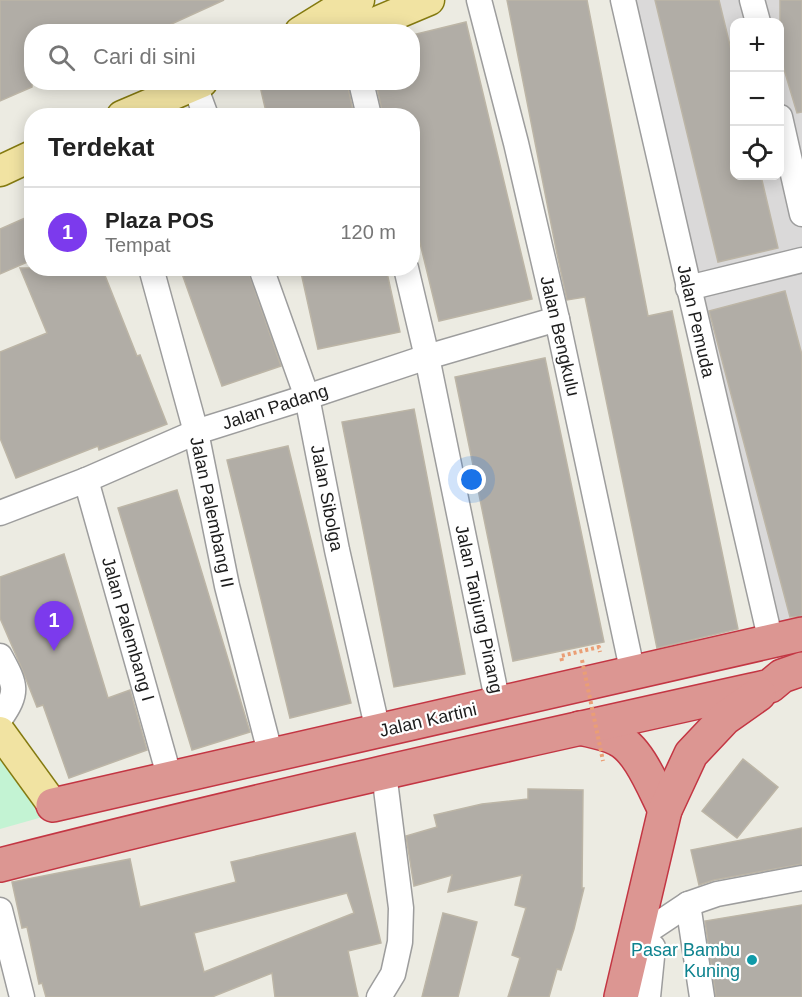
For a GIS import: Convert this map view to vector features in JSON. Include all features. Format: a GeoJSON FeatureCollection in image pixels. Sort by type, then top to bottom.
{"type":"FeatureCollection","features":[{"type":"Feature","properties":{"kind":"highway","name":"Jalan Kartini"},"geometry":{"type":"LineString","coordinates":[[54,805],[787,638]]}},
{"type":"Feature","properties":{"kind":"highway"},"geometry":{"type":"LineString","coordinates":[[621,997],[644,944],[665,810],[691,754],[725,718],[782,675],[802,669]]}},
{"type":"Feature","properties":{"kind":"highway"},"geometry":{"type":"LineString","coordinates":[[0,865],[384,773],[770,686]]}},
{"type":"Feature","properties":{"kind":"highway"},"geometry":{"type":"LineString","coordinates":[[580,728],[618,739],[632,751],[665,810]]}},
{"type":"Feature","properties":{"kind":"highway"},"geometry":{"type":"LineString","coordinates":[[54,805],[76,845]]}},
{"type":"Feature","properties":{"kind":"highway"},"geometry":{"type":"LineString","coordinates":[[44,854],[54,805]]}},
{"type":"Feature","properties":{"kind":"main road"},"geometry":{"type":"LineString","coordinates":[[313,24],[334,11],[359,0]]}},
{"type":"Feature","properties":{"kind":"main road"},"geometry":{"type":"LineString","coordinates":[[372,24],[429,0]]}},
{"type":"Feature","properties":{"kind":"main road"},"geometry":{"type":"LineString","coordinates":[[141,108],[184,90]]}},
{"type":"Feature","properties":{"kind":"main road"},"geometry":{"type":"LineString","coordinates":[[0,171],[24,160]]}},
{"type":"Feature","properties":{"kind":"main road"},"geometry":{"type":"LineString","coordinates":[[0,732],[54,805]]}},
{"type":"Feature","properties":{"kind":"street","name":"Jalan Bengkulu"},"geometry":{"type":"LineString","coordinates":[[479,0],[516,143],[557,319],[633,674]]}},
{"type":"Feature","properties":{"kind":"street","name":"Jalan Pemuda"},"geometry":{"type":"LineString","coordinates":[[623,0],[667,185],[688,288],[787,638]]}},
{"type":"Feature","properties":{"kind":"street"},"geometry":{"type":"LineString","coordinates":[[752,0],[757,18]]}},
{"type":"Feature","properties":{"kind":"street"},"geometry":{"type":"LineString","coordinates":[[200,90],[204,108]]}},
{"type":"Feature","properties":{"kind":"street"},"geometry":{"type":"LineString","coordinates":[[363,90],[367,108]]}},
{"type":"Feature","properties":{"kind":"street"},"geometry":{"type":"LineString","coordinates":[[782,126],[802,214]]}},
{"type":"Feature","properties":{"kind":"street"},"geometry":{"type":"LineString","coordinates":[[688,288],[802,260]]}},
{"type":"Feature","properties":{"kind":"street","name":"Jalan Palembang II"},"geometry":{"type":"LineString","coordinates":[[153,276],[196,432],[227,586],[271,756]]}},
{"type":"Feature","properties":{"kind":"street","name":"Jalan Sibolga"},"geometry":{"type":"LineString","coordinates":[[264,276],[307,397],[337,550],[378,731]]}},
{"type":"Feature","properties":{"kind":"street","name":"Jalan Tanjung Pinang"},"geometry":{"type":"LineString","coordinates":[[408,276],[427,357],[498,704]]}},
{"type":"Feature","properties":{"kind":"street","name":"Jalan Padang"},"geometry":{"type":"LineString","coordinates":[[0,513],[86,480],[196,432],[427,357],[557,319]]}},
{"type":"Feature","properties":{"kind":"street","name":"Jalan Palembang I"},"geometry":{"type":"LineString","coordinates":[[86,480],[170,779]]}},
{"type":"Feature","properties":{"kind":"street"},"geometry":{"type":"LineString","coordinates":[[0,656],[14,688],[9,707],[0,719]]}},
{"type":"Feature","properties":{"kind":"street"},"geometry":{"type":"LineString","coordinates":[[379,997],[393,974],[400,942],[401,908],[384,773]]}},
{"type":"Feature","properties":{"kind":"street"},"geometry":{"type":"LineString","coordinates":[[648,997],[644,944],[688,904],[717,894],[802,878]]}},
{"type":"Feature","properties":{"kind":"street"},"geometry":{"type":"LineString","coordinates":[[688,904],[702,997]]}},
{"type":"Feature","properties":{"kind":"street"},"geometry":{"type":"LineString","coordinates":[[0,910],[22,997]]}},
{"type":"Feature","properties":{"kind":"path"},"geometry":{"type":"LineString","coordinates":[[582,660],[603,761]]}},
{"type":"Feature","properties":{"kind":"shaded area"},"geometry":{"type":"Polygon","coordinates":[[[610,0],[802,0],[802,670],[782,676],[610,0]]]}},
{"type":"Feature","properties":{"kind":"green space"},"geometry":{"type":"Polygon","coordinates":[[[0,756],[46,816],[0,829],[0,756]]]}},
{"type":"Feature","properties":{"kind":"building"},"geometry":{"type":"Polygon","coordinates":[[[0,0],[224,0],[172,24],[24,24],[25,90],[0,101],[0,0]]]}},
{"type":"Feature","properties":{"kind":"building"},"geometry":{"type":"Polygon","coordinates":[[[507,0],[587,0],[648,316],[672,311],[738,629],[657,648],[585,297],[567,300],[507,0]]]}},
{"type":"Feature","properties":{"kind":"building"},"geometry":{"type":"Polygon","coordinates":[[[655,0],[719,0],[730,45],[730,180],[762,180],[778,248],[718,262],[655,0]]]}},
{"type":"Feature","properties":{"kind":"building"},"geometry":{"type":"Polygon","coordinates":[[[780,0],[802,0],[802,112],[797,113],[784,69],[784,18],[780,18],[780,0]]]}},
{"type":"Feature","properties":{"kind":"building"},"geometry":{"type":"Polygon","coordinates":[[[466,22],[532,299],[439,321],[420,243],[420,108],[381,108],[378,90],[420,90],[420,33],[466,22]]]}},
{"type":"Feature","properties":{"kind":"building"},"geometry":{"type":"Polygon","coordinates":[[[261,90],[349,90],[352,108],[265,108],[261,90]]]}},
{"type":"Feature","properties":{"kind":"building"},"geometry":{"type":"Polygon","coordinates":[[[24,218],[24,264],[0,274],[0,229],[24,218]]]}},
{"type":"Feature","properties":{"kind":"building"},"geometry":{"type":"Polygon","coordinates":[[[20,268],[24,268],[24,276],[105,276],[167,424],[99,450],[98,446],[16,478],[0,438],[0,352],[47,333],[20,268]]]}},
{"type":"Feature","properties":{"kind":"building"},"geometry":{"type":"Polygon","coordinates":[[[183,276],[250,276],[281,366],[222,386],[183,276]]]}},
{"type":"Feature","properties":{"kind":"building"},"geometry":{"type":"Polygon","coordinates":[[[302,276],[388,276],[400,332],[318,349],[302,276]]]}},
{"type":"Feature","properties":{"kind":"building"},"geometry":{"type":"Polygon","coordinates":[[[785,291],[802,355],[802,616],[790,617],[709,311],[785,291]]]}},
{"type":"Feature","properties":{"kind":"building"},"geometry":{"type":"Polygon","coordinates":[[[545,358],[604,642],[513,661],[455,377],[545,358]]]}},
{"type":"Feature","properties":{"kind":"building"},"geometry":{"type":"Polygon","coordinates":[[[414,409],[465,674],[394,687],[342,422],[414,409]]]}},
{"type":"Feature","properties":{"kind":"building"},"geometry":{"type":"Polygon","coordinates":[[[288,446],[351,703],[290,718],[227,460],[288,446]]]}},
{"type":"Feature","properties":{"kind":"building"},"geometry":{"type":"Polygon","coordinates":[[[177,490],[250,732],[192,750],[118,508],[177,490]]]}},
{"type":"Feature","properties":{"kind":"building"},"geometry":{"type":"Polygon","coordinates":[[[64,554],[108,698],[130,690],[147,750],[69,778],[43,705],[37,707],[0,618],[0,577],[64,554]]]}},
{"type":"Feature","properties":{"kind":"building"},"geometry":{"type":"Polygon","coordinates":[[[743,759],[778,787],[737,838],[702,811],[743,759]]]}},
{"type":"Feature","properties":{"kind":"building"},"geometry":{"type":"Polygon","coordinates":[[[528,789],[583,790],[582,888],[584,888],[561,970],[557,969],[549,997],[508,997],[520,958],[512,955],[526,908],[515,905],[522,875],[448,892],[452,875],[414,886],[406,836],[437,827],[434,815],[482,804],[528,799],[528,789]]]}},
{"type":"Feature","properties":{"kind":"building"},"geometry":{"type":"Polygon","coordinates":[[[802,828],[802,864],[714,880],[699,885],[691,850],[802,828]]]}},
{"type":"Feature","properties":{"kind":"building"},"geometry":{"type":"Polygon","coordinates":[[[355,833],[381,943],[348,951],[358,997],[275,997],[272,973],[212,997],[46,997],[42,983],[39,984],[27,927],[22,928],[12,882],[130,859],[140,907],[236,882],[231,862],[355,833]],[[347,893],[194,933],[204,972],[354,913],[347,893]]]}},
{"type":"Feature","properties":{"kind":"building","name":"Pasar Bambu Kuning"},"geometry":{"type":"Polygon","coordinates":[[[802,905],[802,997],[716,997],[705,921],[802,905]]]}},
{"type":"Feature","properties":{"kind":"building"},"geometry":{"type":"Polygon","coordinates":[[[443,913],[477,922],[458,997],[422,997],[443,913]]]}},
{"type":"Feature","properties":{"kind":"place","name":"Plaza POS"},"geometry":{"type":"Point","coordinates":[54,651]}},
{"type":"Feature","properties":{"kind":"place","name":"Pasar Bambu Kuning"},"geometry":{"type":"Point","coordinates":[752,960]}}]}
